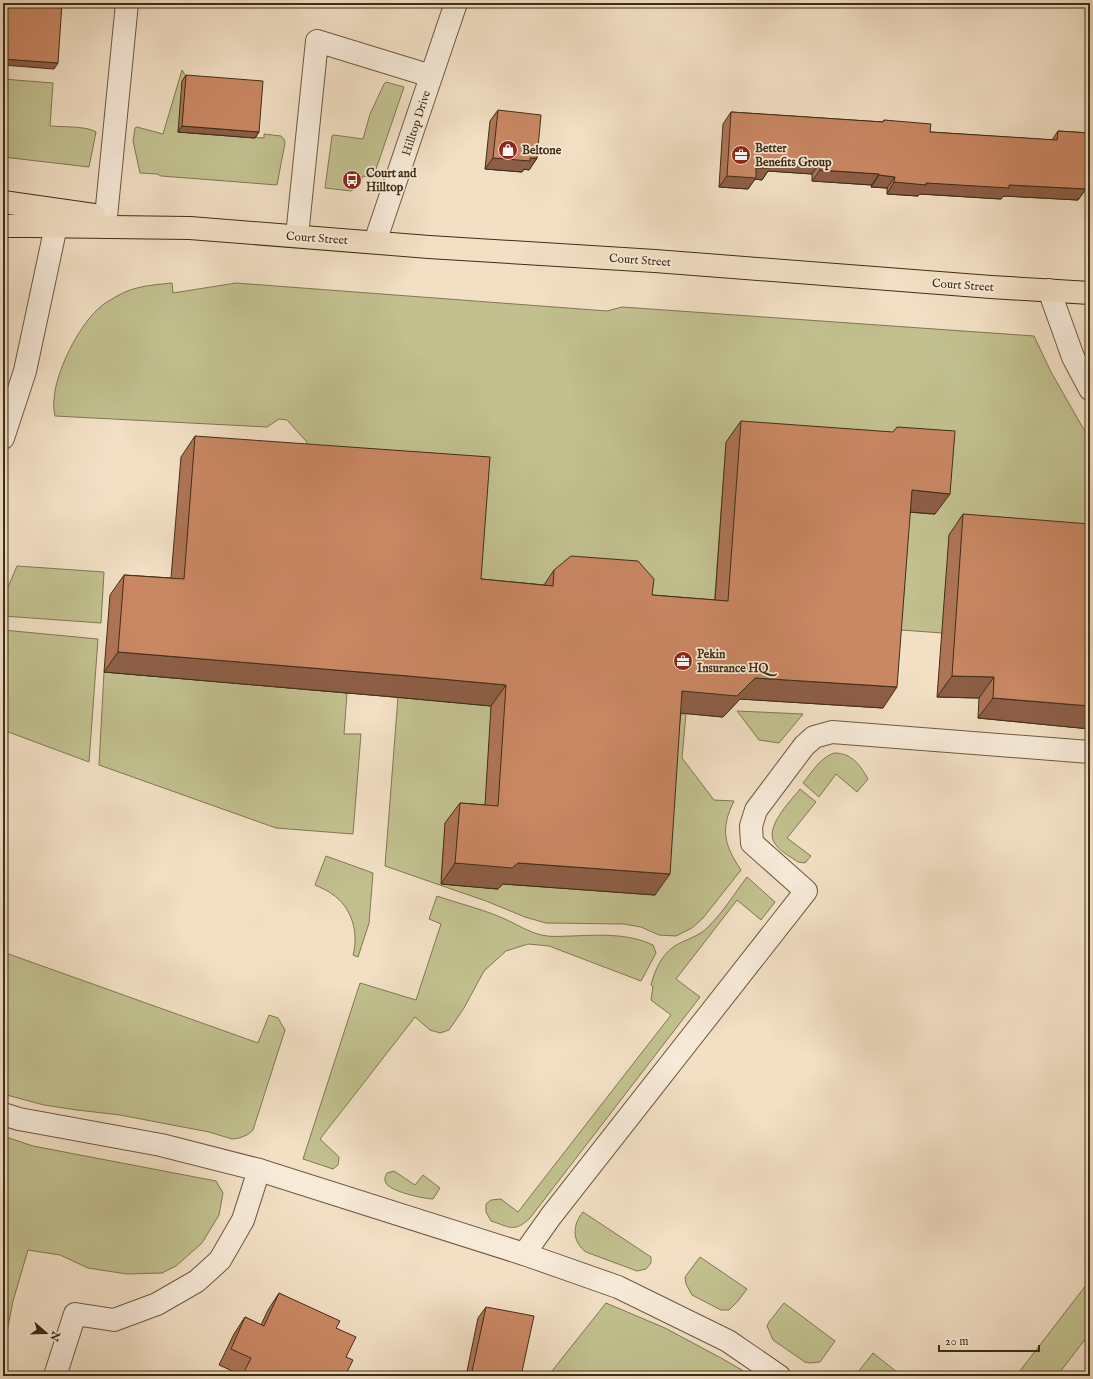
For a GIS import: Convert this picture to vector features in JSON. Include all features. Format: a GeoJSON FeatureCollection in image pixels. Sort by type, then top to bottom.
{"type":"FeatureCollection","features":[{"type":"Feature","properties":{"kind":"main road","name":"Court Street"},"geometry":{"type":"LineString","coordinates":[[3,202],[105,222],[656,261],[929,283],[1090,293]]}},
{"type":"Feature","properties":{"kind":"main road","name":"Court Street"},"geometry":{"type":"LineString","coordinates":[[3,226],[56,226],[105,222]]}},
{"type":"Feature","properties":{"kind":"street"},"geometry":{"type":"LineString","coordinates":[[105,222],[128,3]]}},
{"type":"Feature","properties":{"kind":"street","name":"Hilltop Drive"},"geometry":{"type":"LineString","coordinates":[[375,242],[456,3]]}},
{"type":"Feature","properties":{"kind":"street"},"geometry":{"type":"LineString","coordinates":[[297,236],[317,41],[431,76]]}},
{"type":"Feature","properties":{"kind":"street"},"geometry":{"type":"LineString","coordinates":[[3,438],[25,370],[56,226]]}},
{"type":"Feature","properties":{"kind":"street"},"geometry":{"type":"LineString","coordinates":[[1049,290],[1073,357],[1090,389]]}},
{"type":"Feature","properties":{"kind":"street"},"geometry":{"type":"LineString","coordinates":[[524,1254],[556,1210],[806,891],[752,843],[751,826],[756,810],[804,746],[814,737],[832,732],[1090,752]]}},
{"type":"Feature","properties":{"kind":"street"},"geometry":{"type":"LineString","coordinates":[[3,1114],[19,1119],[161,1145],[259,1170],[524,1254],[630,1292],[728,1341],[774,1374]]}},
{"type":"Feature","properties":{"kind":"street"},"geometry":{"type":"LineString","coordinates":[[55,1376],[74,1314],[114,1320],[157,1304],[197,1281],[220,1260],[243,1220],[259,1170]]}},
{"type":"Feature","properties":{"kind":"shaded area"},"geometry":{"type":"Polygon","coordinates":[[[182,70],[189,81],[178,132],[264,138],[264,134],[281,136],[285,143],[277,185],[140,173],[133,141],[135,128],[137,127],[163,134],[182,70]]]}},
{"type":"Feature","properties":{"kind":"shaded area"},"geometry":{"type":"Polygon","coordinates":[[[3,79],[53,83],[50,126],[81,128],[96,132],[89,167],[3,157],[3,79]]]}},
{"type":"Feature","properties":{"kind":"shaded area"},"geometry":{"type":"Polygon","coordinates":[[[386,82],[404,87],[373,178],[363,176],[359,185],[351,191],[325,188],[332,136],[363,139],[370,114],[386,82]]]}},
{"type":"Feature","properties":{"kind":"shaded area"},"geometry":{"type":"Polygon","coordinates":[[[172,283],[173,293],[236,283],[607,311],[622,307],[1034,336],[1051,372],[1083,428],[1090,435],[1090,546],[942,633],[888,629],[897,511],[930,514],[731,442],[726,446],[713,621],[537,623],[305,466],[307,442],[287,420],[279,419],[267,427],[55,416],[55,389],[58,377],[69,351],[90,317],[103,305],[125,292],[144,286],[172,283]]]}},
{"type":"Feature","properties":{"kind":"shaded area"},"geometry":{"type":"Polygon","coordinates":[[[17,566],[104,572],[101,623],[3,616],[3,599],[17,566]]]}},
{"type":"Feature","properties":{"kind":"shaded area"},"geometry":{"type":"Polygon","coordinates":[[[3,630],[98,639],[89,762],[3,730],[3,630]]]}},
{"type":"Feature","properties":{"kind":"shaded area"},"geometry":{"type":"Polygon","coordinates":[[[469,656],[534,661],[483,827],[445,828],[441,879],[445,884],[498,889],[668,712],[686,714],[682,758],[714,800],[734,801],[727,820],[726,837],[731,853],[741,870],[703,918],[692,928],[676,936],[659,935],[641,927],[624,924],[546,923],[525,917],[486,901],[385,866],[398,697],[465,703],[469,656]]]}},
{"type":"Feature","properties":{"kind":"shaded area"},"geometry":{"type":"Polygon","coordinates":[[[104,672],[347,693],[344,734],[361,734],[353,834],[276,828],[99,765],[104,672]]]}},
{"type":"Feature","properties":{"kind":"shaded area"},"geometry":{"type":"Polygon","coordinates":[[[737,711],[803,714],[779,743],[759,740],[737,711]]]}},
{"type":"Feature","properties":{"kind":"shaded area"},"geometry":{"type":"Polygon","coordinates":[[[834,753],[846,755],[855,761],[868,779],[857,792],[836,774],[819,797],[803,783],[820,762],[834,753]]]}},
{"type":"Feature","properties":{"kind":"shaded area"},"geometry":{"type":"Polygon","coordinates":[[[800,789],[816,802],[787,838],[811,856],[805,863],[798,862],[778,848],[773,839],[772,831],[784,808],[800,789]]]}},
{"type":"Feature","properties":{"kind":"shaded area"},"geometry":{"type":"Polygon","coordinates":[[[326,856],[373,873],[369,923],[358,957],[353,955],[355,947],[354,929],[345,906],[339,899],[328,891],[315,885],[326,856]]]}},
{"type":"Feature","properties":{"kind":"shaded area"},"geometry":{"type":"Polygon","coordinates":[[[747,877],[775,902],[761,920],[737,900],[676,979],[700,997],[530,1218],[525,1223],[516,1227],[507,1227],[491,1221],[486,1212],[486,1204],[491,1200],[501,1199],[518,1212],[671,1015],[651,1000],[653,986],[651,985],[661,961],[674,946],[706,929],[724,909],[747,877]]]}},
{"type":"Feature","properties":{"kind":"shaded area"},"geometry":{"type":"Polygon","coordinates":[[[437,896],[490,913],[531,932],[542,935],[603,935],[634,938],[653,945],[656,953],[641,981],[549,946],[528,944],[506,951],[484,971],[464,1008],[449,1030],[440,1033],[430,1030],[415,1017],[320,1139],[339,1157],[338,1165],[333,1169],[303,1159],[360,983],[416,1000],[441,924],[429,919],[437,896]]]}},
{"type":"Feature","properties":{"kind":"shaded area"},"geometry":{"type":"Polygon","coordinates":[[[3,952],[258,1043],[269,1015],[278,1018],[285,1030],[253,1130],[247,1135],[232,1139],[209,1132],[120,1115],[44,1105],[3,1094],[3,952]]]}},
{"type":"Feature","properties":{"kind":"shaded area"},"geometry":{"type":"Polygon","coordinates":[[[3,1136],[33,1146],[216,1181],[223,1193],[219,1215],[202,1243],[176,1266],[162,1273],[127,1274],[88,1268],[60,1255],[28,1250],[13,1301],[3,1352],[3,1136]]]}},
{"type":"Feature","properties":{"kind":"shaded area"},"geometry":{"type":"Polygon","coordinates":[[[394,1171],[415,1185],[423,1175],[440,1188],[433,1199],[422,1198],[400,1192],[393,1189],[385,1181],[387,1173],[394,1171]]]}},
{"type":"Feature","properties":{"kind":"shaded area"},"geometry":{"type":"Polygon","coordinates":[[[583,1212],[651,1257],[651,1263],[646,1269],[637,1271],[586,1252],[578,1243],[575,1233],[577,1222],[583,1212]]]}},
{"type":"Feature","properties":{"kind":"shaded area"},"geometry":{"type":"Polygon","coordinates":[[[700,1257],[747,1289],[729,1310],[721,1310],[692,1295],[686,1284],[685,1277],[700,1257]]]}},
{"type":"Feature","properties":{"kind":"shaded area"},"geometry":{"type":"Polygon","coordinates":[[[1090,1280],[1090,1333],[1057,1376],[1016,1376],[1090,1280]]]}},
{"type":"Feature","properties":{"kind":"shaded area"},"geometry":{"type":"Polygon","coordinates":[[[606,1303],[665,1328],[742,1370],[748,1376],[548,1376],[606,1303]]]}},
{"type":"Feature","properties":{"kind":"shaded area"},"geometry":{"type":"Polygon","coordinates":[[[784,1303],[835,1341],[820,1362],[805,1362],[773,1340],[767,1326],[784,1303]]]}},
{"type":"Feature","properties":{"kind":"shaded area"},"geometry":{"type":"Polygon","coordinates":[[[873,1353],[902,1376],[855,1376],[873,1353]]]}},
{"type":"Feature","properties":{"kind":"building"},"geometry":{"type":"Polygon","coordinates":[[[3,3],[62,3],[58,63],[3,59],[3,3]]]}},
{"type":"Feature","properties":{"kind":"building"},"geometry":{"type":"Polygon","coordinates":[[[186,75],[263,81],[259,132],[182,126],[186,75]]]}},
{"type":"Feature","properties":{"kind":"building"},"geometry":{"type":"Polygon","coordinates":[[[498,110],[541,115],[537,158],[530,158],[530,161],[493,158],[498,110]]]}},
{"type":"Feature","properties":{"kind":"building"},"geometry":{"type":"Polygon","coordinates":[[[731,112],[931,124],[930,132],[1057,140],[1058,131],[1090,133],[1090,177],[1087,177],[1086,189],[1009,185],[1009,188],[926,183],[926,185],[894,182],[895,177],[879,174],[820,170],[820,163],[770,159],[770,168],[756,168],[756,178],[727,176],[731,112]]]}},
{"type":"Feature","properties":{"kind":"building"},"geometry":{"type":"Polygon","coordinates":[[[741,421],[893,432],[897,427],[955,431],[950,494],[912,490],[897,687],[755,678],[737,696],[682,691],[670,874],[518,863],[512,868],[455,863],[460,803],[498,806],[506,685],[118,652],[124,575],[184,579],[195,436],[490,457],[481,579],[553,586],[554,570],[571,556],[638,561],[654,579],[652,595],[728,601],[741,421]]]}},
{"type":"Feature","properties":{"kind":"building"},"geometry":{"type":"Polygon","coordinates":[[[963,514],[1090,524],[1090,706],[993,698],[994,677],[952,676],[963,514]]]}},
{"type":"Feature","properties":{"kind":"building"},"geometry":{"type":"Polygon","coordinates":[[[279,1293],[340,1321],[336,1328],[356,1337],[346,1357],[353,1360],[345,1376],[242,1376],[251,1358],[231,1349],[245,1317],[264,1326],[279,1293]]]}},
{"type":"Feature","properties":{"kind":"building"},"geometry":{"type":"Polygon","coordinates":[[[486,1307],[534,1316],[521,1376],[471,1376],[486,1307]]]}},
{"type":"Feature","properties":{"kind":"place","name":"Beltone"},"geometry":{"type":"Point","coordinates":[508,150]}},
{"type":"Feature","properties":{"kind":"place","name":"Better Benefits Group"},"geometry":{"type":"Point","coordinates":[741,155]}},
{"type":"Feature","properties":{"kind":"place","name":"Court and Hilltop"},"geometry":{"type":"Point","coordinates":[352,180]}},
{"type":"Feature","properties":{"kind":"place","name":"Pekin Insurance HQ"},"geometry":{"type":"Point","coordinates":[683,661]}}]}
